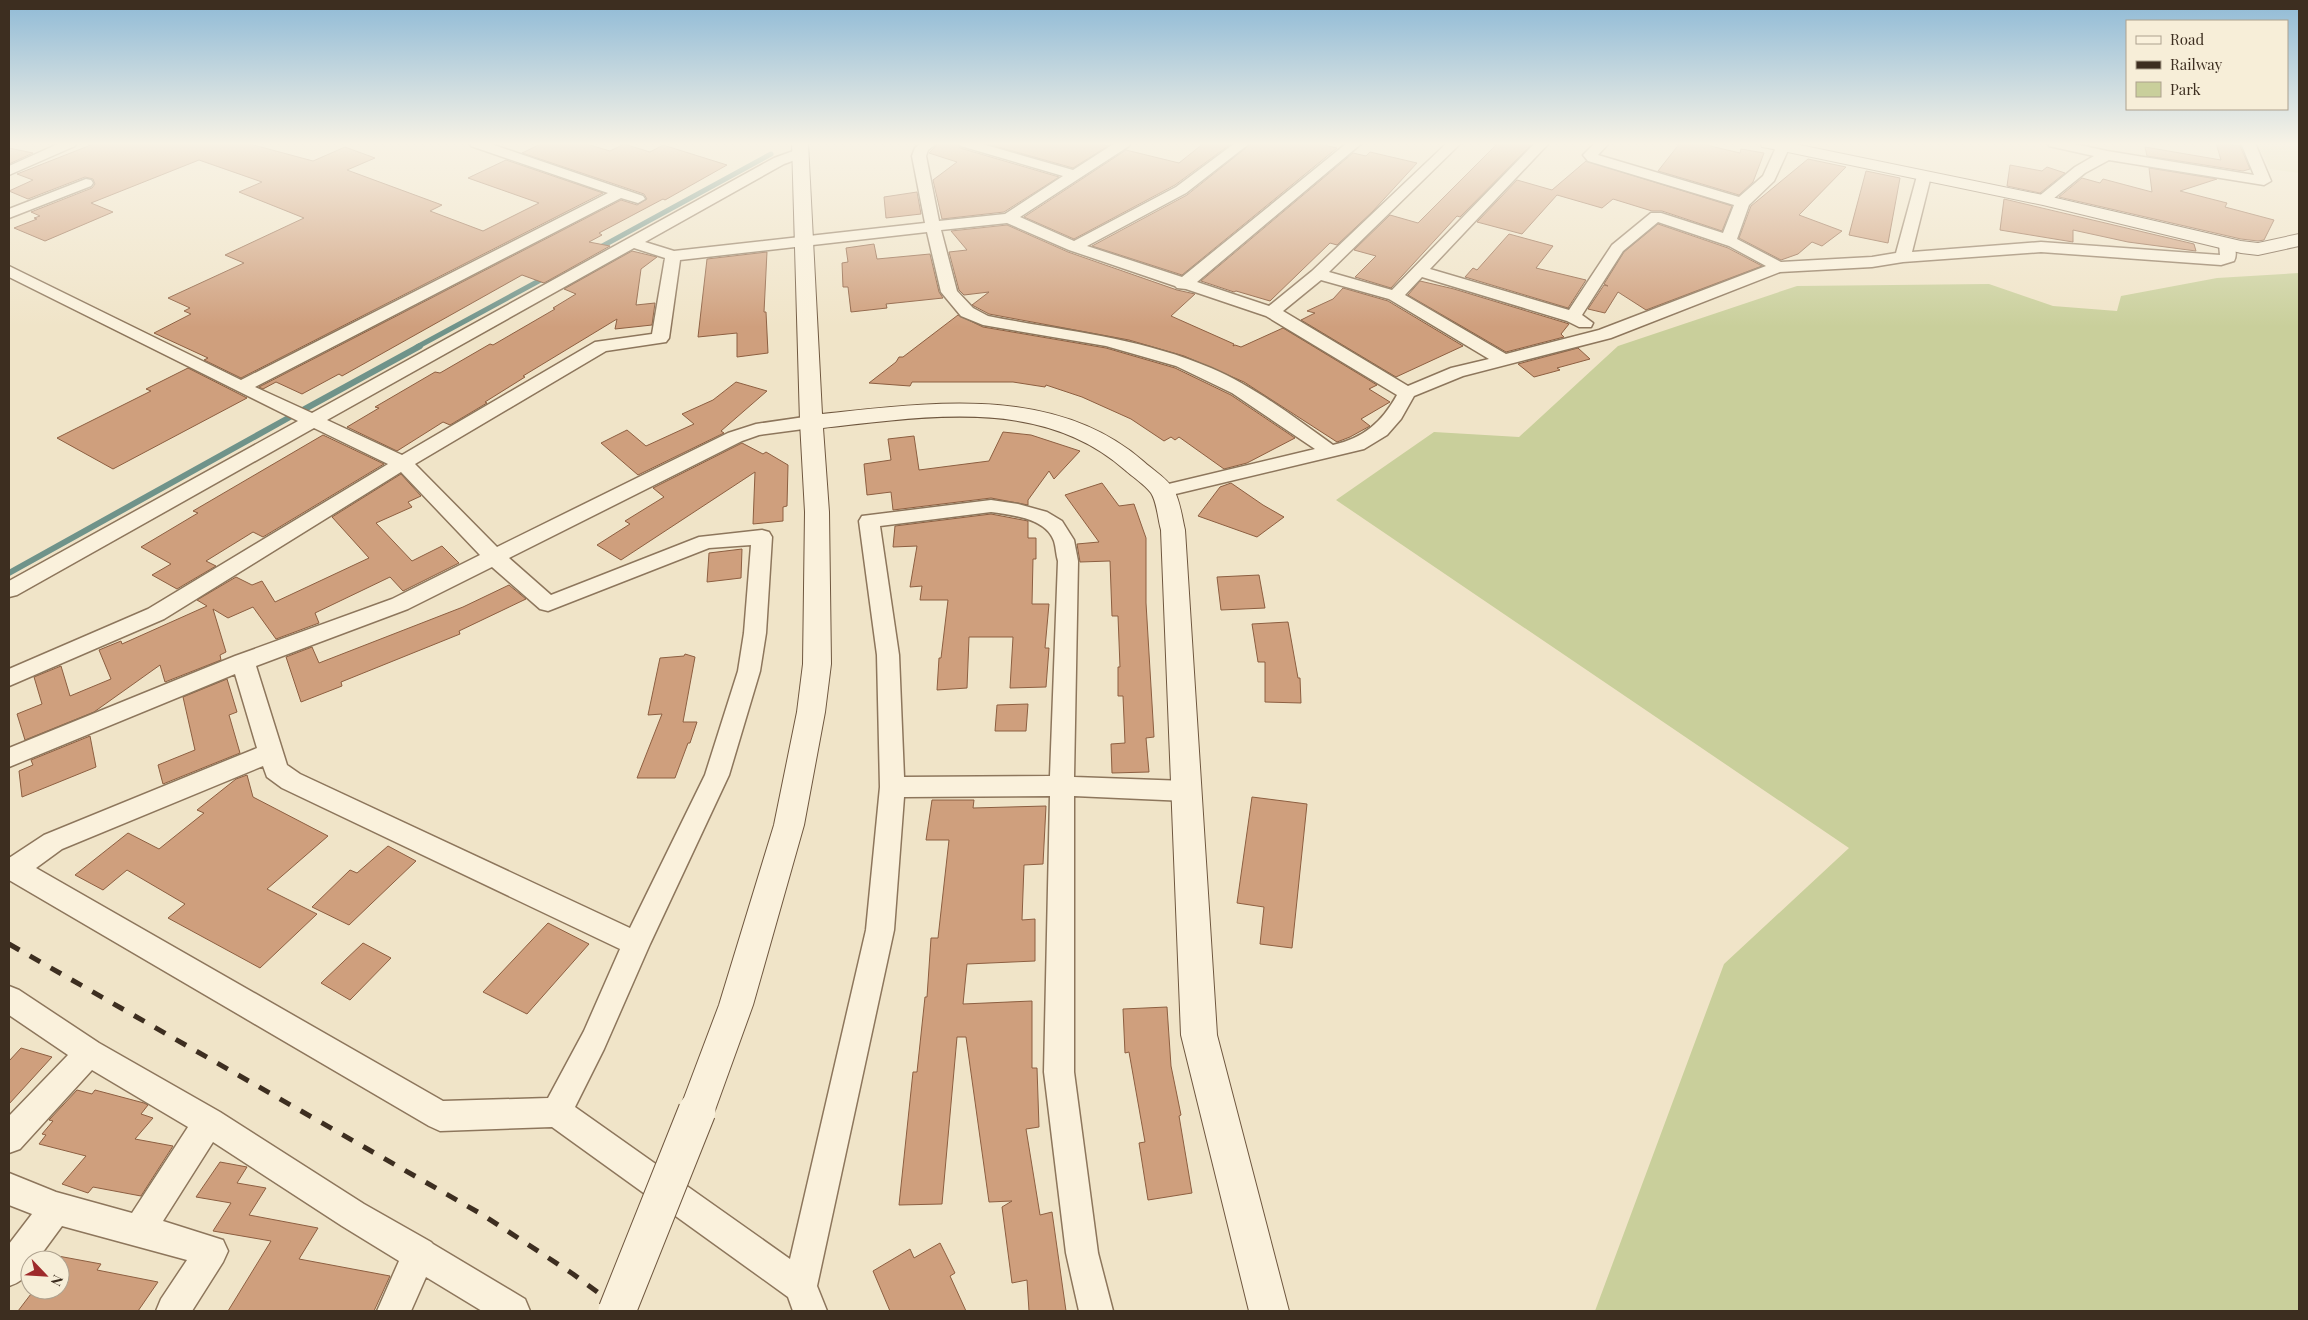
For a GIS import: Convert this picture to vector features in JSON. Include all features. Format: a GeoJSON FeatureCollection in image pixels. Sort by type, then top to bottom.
{"type":"FeatureCollection","features":[{"type":"Feature","properties":{"kind":"street"},"geometry":{"type":"LineString","coordinates":[[9,214],[32,205]]}},
{"type":"Feature","properties":{"kind":"street"},"geometry":{"type":"LineString","coordinates":[[241,387],[597,205]]}},
{"type":"Feature","properties":{"kind":"street"},"geometry":{"type":"LineString","coordinates":[[9,590],[700,205]]}},
{"type":"Feature","properties":{"kind":"street"},"geometry":{"type":"LineString","coordinates":[[617,1311],[698,1111],[758,937],[789,825],[810,712],[817,664],[817,512],[811,422],[802,205]]}},
{"type":"Feature","properties":{"kind":"street"},"geometry":{"type":"LineString","coordinates":[[929,205],[949,292],[967,312],[990,321],[1129,345],[1180,361],[1208,373],[1287,420],[1330,452]]}},
{"type":"Feature","properties":{"kind":"street"},"geometry":{"type":"LineString","coordinates":[[633,242],[673,256],[1009,218],[1030,205]]}},
{"type":"Feature","properties":{"kind":"street"},"geometry":{"type":"LineString","coordinates":[[1074,247],[1154,205]]}},
{"type":"Feature","properties":{"kind":"street"},"geometry":{"type":"LineString","coordinates":[[1183,285],[1279,205]]}},
{"type":"Feature","properties":{"kind":"street"},"geometry":{"type":"LineString","coordinates":[[1272,312],[1318,274],[1390,205]]}},
{"type":"Feature","properties":{"kind":"street"},"geometry":{"type":"LineString","coordinates":[[1395,296],[1483,205]]}},
{"type":"Feature","properties":{"kind":"street"},"geometry":{"type":"LineString","coordinates":[[1730,239],[1741,205]]}},
{"type":"Feature","properties":{"kind":"street"},"geometry":{"type":"LineString","coordinates":[[1903,257],[1917,205]]}},
{"type":"Feature","properties":{"kind":"street"},"geometry":{"type":"LineString","coordinates":[[2062,205],[2227,244],[2258,248],[2299,240]]}},
{"type":"Feature","properties":{"kind":"street"},"geometry":{"type":"LineString","coordinates":[[1572,317],[1617,248],[1656,216],[1730,239],[1756,252],[1778,267]]}},
{"type":"Feature","properties":{"kind":"street"},"geometry":{"type":"LineString","coordinates":[[1009,218],[1074,247],[1183,285],[1272,312],[1407,393]]}},
{"type":"Feature","properties":{"kind":"street"},"geometry":{"type":"LineString","coordinates":[[1163,491],[1357,445],[1380,431],[1395,415],[1407,393],[1457,372],[1605,334],[1778,267],[1872,262],[1903,257],[2041,247],[2221,260],[2228,258],[2227,244]]}},
{"type":"Feature","properties":{"kind":"street"},"geometry":{"type":"LineString","coordinates":[[9,678],[156,614],[403,463],[601,346],[660,338],[673,256]]}},
{"type":"Feature","properties":{"kind":"street"},"geometry":{"type":"LineString","coordinates":[[9,271],[241,387],[403,463],[493,556],[548,604],[706,542],[762,537],[755,633],[749,671],[718,775],[636,944],[594,1040],[557,1112]]}},
{"type":"Feature","properties":{"kind":"street"},"geometry":{"type":"LineString","coordinates":[[1420,271],[1572,317],[1605,334]]}},
{"type":"Feature","properties":{"kind":"street"},"geometry":{"type":"LineString","coordinates":[[1318,274],[1395,296],[1502,359]]}},
{"type":"Feature","properties":{"kind":"street"},"geometry":{"type":"LineString","coordinates":[[9,758],[243,662],[400,604],[735,437],[756,430],[905,412],[977,409],[1039,418],[1077,429],[1115,449],[1163,491],[1173,530],[1199,1035],[1237,1191],[1269,1311]]}},
{"type":"Feature","properties":{"kind":"street"},"geometry":{"type":"LineString","coordinates":[[269,753],[53,842],[12,869],[440,1116],[557,1112],[805,1299],[880,930],[892,787],[888,654],[869,522],[991,506],[1018,510],[1056,526],[1064,540],[1068,561],[1062,786],[1059,1072],[1082,1253],[1096,1311]]}},
{"type":"Feature","properties":{"kind":"street"},"geometry":{"type":"LineString","coordinates":[[243,662],[269,753],[276,770],[291,781],[636,944]]}},
{"type":"Feature","properties":{"kind":"street"},"geometry":{"type":"LineString","coordinates":[[892,787],[1062,786],[1186,791]]}},
{"type":"Feature","properties":{"kind":"street"},"geometry":{"type":"LineString","coordinates":[[9,999],[89,1053],[209,1122],[353,1215],[420,1253],[514,1311]]}},
{"type":"Feature","properties":{"kind":"street"},"geometry":{"type":"LineString","coordinates":[[9,1138],[89,1053]]}},
{"type":"Feature","properties":{"kind":"street"},"geometry":{"type":"LineString","coordinates":[[139,1230],[209,1122]]}},
{"type":"Feature","properties":{"kind":"street"},"geometry":{"type":"LineString","coordinates":[[9,1189],[56,1208],[212,1251],[173,1311]]}},
{"type":"Feature","properties":{"kind":"street"},"geometry":{"type":"LineString","coordinates":[[9,1270],[56,1208]]}},
{"type":"Feature","properties":{"kind":"street"},"geometry":{"type":"LineString","coordinates":[[394,1311],[420,1253]]}},
{"type":"Feature","properties":{"kind":"green space"},"geometry":{"type":"Polygon","coordinates":[[[2299,273],[2299,1311],[1595,1311],[1724,964],[1849,848],[1336,500],[1434,432],[1519,437],[1618,346],[1797,286],[1989,284],[2053,306],[2117,311],[2121,296],[2217,278],[2299,273]]]}},
{"type":"Feature","properties":{"kind":"building"},"geometry":{"type":"Polygon","coordinates":[[[50,205],[95,205],[113,212],[45,241],[14,228],[40,216],[31,212],[50,205]]]}},
{"type":"Feature","properties":{"kind":"building"},"geometry":{"type":"Polygon","coordinates":[[[270,205],[441,205],[430,211],[483,231],[536,205],[580,205],[241,378],[204,360],[208,358],[154,333],[191,314],[184,311],[190,308],[168,298],[244,263],[225,255],[304,218],[270,205]]]}},
{"type":"Feature","properties":{"kind":"building"},"geometry":{"type":"Polygon","coordinates":[[[612,205],[652,205],[599,233],[602,235],[589,242],[610,246],[544,283],[522,275],[342,376],[339,374],[302,394],[276,382],[263,389],[259,387],[612,205]]]}},
{"type":"Feature","properties":{"kind":"building"},"geometry":{"type":"Polygon","coordinates":[[[885,205],[919,205],[921,214],[886,218],[885,205]]]}},
{"type":"Feature","properties":{"kind":"building"},"geometry":{"type":"Polygon","coordinates":[[[939,205],[1016,205],[1004,212],[942,219],[939,205]]]}},
{"type":"Feature","properties":{"kind":"building"},"geometry":{"type":"Polygon","coordinates":[[[1043,205],[1138,205],[1074,239],[1024,217],[1043,205]]]}},
{"type":"Feature","properties":{"kind":"building"},"geometry":{"type":"Polygon","coordinates":[[[1169,205],[1268,205],[1182,275],[1092,246],[1169,205]]]}},
{"type":"Feature","properties":{"kind":"building"},"geometry":{"type":"Polygon","coordinates":[[[1292,205],[1379,205],[1337,245],[1330,243],[1270,301],[1201,281],[1292,205]]]}},
{"type":"Feature","properties":{"kind":"building"},"geometry":{"type":"Polygon","coordinates":[[[1436,205],[1472,205],[1460,217],[1457,216],[1391,288],[1355,277],[1376,256],[1354,250],[1390,215],[1418,223],[1436,205]]]}},
{"type":"Feature","properties":{"kind":"building"},"geometry":{"type":"Polygon","coordinates":[[[1494,205],[1548,205],[1522,234],[1477,222],[1494,205]]]}},
{"type":"Feature","properties":{"kind":"building"},"geometry":{"type":"Polygon","coordinates":[[[1590,205],[1606,205],[1602,208],[1590,205]]]}},
{"type":"Feature","properties":{"kind":"building"},"geometry":{"type":"Polygon","coordinates":[[[1631,205],[1732,206],[1722,231],[1662,211],[1652,211],[1631,205]]]}},
{"type":"Feature","properties":{"kind":"building"},"geometry":{"type":"Polygon","coordinates":[[[1809,205],[1799,215],[1842,231],[1822,246],[1812,242],[1798,254],[1781,260],[1739,238],[1751,206],[1809,205]]]}},
{"type":"Feature","properties":{"kind":"building"},"geometry":{"type":"Polygon","coordinates":[[[1857,205],[1895,205],[1888,243],[1849,235],[1857,205]]]}},
{"type":"Feature","properties":{"kind":"building"},"geometry":{"type":"Polygon","coordinates":[[[2003,205],[2028,205],[2194,244],[2196,251],[2128,242],[2073,230],[2073,242],[2000,230],[2003,205]]]}},
{"type":"Feature","properties":{"kind":"building"},"geometry":{"type":"Polygon","coordinates":[[[2092,205],[2226,205],[2225,207],[2274,220],[2264,240],[2241,239],[2092,205]]]}},
{"type":"Feature","properties":{"kind":"building"},"geometry":{"type":"Polygon","coordinates":[[[1658,224],[1728,248],[1762,266],[1646,310],[1618,292],[1605,313],[1588,309],[1604,285],[1608,286],[1604,284],[1624,252],[1658,224]]]}},
{"type":"Feature","properties":{"kind":"building"},"geometry":{"type":"Polygon","coordinates":[[[1007,225],[1068,252],[1177,290],[1195,294],[1171,316],[1234,344],[1233,346],[1241,347],[1283,328],[1377,385],[1369,389],[1390,402],[1361,419],[1370,426],[1337,442],[1244,382],[1184,356],[1129,340],[989,314],[972,305],[989,292],[964,295],[959,290],[949,252],[967,250],[951,231],[1007,225]]]}},
{"type":"Feature","properties":{"kind":"building"},"geometry":{"type":"Polygon","coordinates":[[[1509,234],[1553,246],[1536,268],[1586,280],[1568,308],[1465,277],[1473,268],[1477,270],[1509,234]]]}},
{"type":"Feature","properties":{"kind":"building"},"geometry":{"type":"Polygon","coordinates":[[[874,244],[877,259],[930,254],[939,292],[943,298],[886,304],[887,308],[851,312],[848,287],[843,287],[842,263],[848,262],[846,248],[874,244]]]}},
{"type":"Feature","properties":{"kind":"building"},"geometry":{"type":"Polygon","coordinates":[[[632,251],[657,257],[641,269],[636,305],[655,303],[652,325],[615,329],[617,319],[523,376],[525,377],[485,402],[487,403],[450,425],[443,422],[397,451],[347,427],[379,408],[375,407],[435,372],[440,373],[555,309],[553,308],[576,294],[564,289],[632,251]]]}},
{"type":"Feature","properties":{"kind":"building"},"geometry":{"type":"Polygon","coordinates":[[[767,252],[764,312],[766,312],[768,353],[737,357],[737,333],[698,337],[707,259],[767,252]]]}},
{"type":"Feature","properties":{"kind":"building"},"geometry":{"type":"Polygon","coordinates":[[[1420,281],[1454,289],[1569,324],[1561,334],[1564,337],[1506,352],[1408,295],[1420,281]]]}},
{"type":"Feature","properties":{"kind":"building"},"geometry":{"type":"Polygon","coordinates":[[[1343,288],[1388,301],[1463,346],[1396,377],[1301,320],[1315,313],[1307,311],[1333,299],[1343,288]]]}},
{"type":"Feature","properties":{"kind":"building"},"geometry":{"type":"Polygon","coordinates":[[[958,315],[983,327],[1106,348],[1175,368],[1231,395],[1295,438],[1247,463],[1224,469],[1179,437],[1175,440],[1171,437],[1164,441],[1131,419],[1082,397],[1046,385],[1045,387],[1013,382],[912,382],[910,386],[869,383],[896,362],[899,357],[903,357],[958,315]]]}},
{"type":"Feature","properties":{"kind":"building"},"geometry":{"type":"Polygon","coordinates":[[[1578,348],[1590,359],[1557,368],[1560,370],[1534,377],[1518,364],[1578,348]]]}},
{"type":"Feature","properties":{"kind":"building"},"geometry":{"type":"Polygon","coordinates":[[[188,368],[247,398],[113,469],[57,438],[151,391],[146,389],[188,368]]]}},
{"type":"Feature","properties":{"kind":"building"},"geometry":{"type":"Polygon","coordinates":[[[736,382],[767,391],[721,431],[724,433],[638,475],[601,443],[627,430],[646,446],[694,424],[682,414],[713,400],[736,382]]]}},
{"type":"Feature","properties":{"kind":"building"},"geometry":{"type":"Polygon","coordinates":[[[1003,432],[1031,435],[1080,451],[1054,479],[1049,471],[1028,500],[1028,505],[991,498],[893,510],[891,492],[867,495],[864,464],[891,460],[888,439],[914,436],[919,470],[989,461],[1003,432]]]}},
{"type":"Feature","properties":{"kind":"building"},"geometry":{"type":"Polygon","coordinates":[[[323,435],[384,464],[263,537],[253,532],[206,561],[216,566],[177,589],[152,575],[171,564],[141,547],[198,513],[193,511],[323,435]]]}},
{"type":"Feature","properties":{"kind":"building"},"geometry":{"type":"Polygon","coordinates":[[[742,443],[763,454],[766,452],[788,465],[787,506],[783,507],[783,521],[753,524],[755,472],[621,560],[597,545],[630,524],[625,521],[664,497],[653,488],[742,443]]]}},
{"type":"Feature","properties":{"kind":"building"},"geometry":{"type":"Polygon","coordinates":[[[401,474],[421,496],[408,502],[412,507],[376,523],[412,561],[442,546],[459,563],[403,591],[390,577],[315,613],[319,623],[276,639],[253,607],[228,618],[213,609],[226,652],[220,655],[221,660],[165,682],[160,665],[94,712],[25,740],[17,714],[42,704],[34,677],[61,666],[70,696],[111,679],[99,650],[121,641],[122,644],[207,606],[197,600],[236,577],[252,585],[262,581],[275,602],[369,558],[332,517],[401,474]]]}},
{"type":"Feature","properties":{"kind":"building"},"geometry":{"type":"Polygon","coordinates":[[[1102,483],[1119,506],[1134,504],[1146,538],[1146,603],[1154,737],[1146,738],[1149,772],[1112,773],[1111,744],[1125,743],[1123,696],[1118,696],[1118,667],[1120,667],[1118,616],[1112,616],[1110,561],[1080,562],[1077,544],[1099,542],[1065,495],[1102,483]]]}},
{"type":"Feature","properties":{"kind":"building"},"geometry":{"type":"Polygon","coordinates":[[[1231,483],[1284,517],[1257,537],[1198,516],[1220,487],[1231,483]]]}},
{"type":"Feature","properties":{"kind":"building"},"geometry":{"type":"Polygon","coordinates":[[[991,514],[1028,521],[1028,538],[1036,538],[1036,559],[1033,559],[1032,604],[1049,604],[1045,648],[1049,648],[1046,687],[1010,688],[1013,637],[969,637],[967,688],[937,690],[939,658],[941,658],[948,600],[920,600],[922,586],[910,587],[917,546],[893,547],[895,526],[991,514]]]}},
{"type":"Feature","properties":{"kind":"building"},"geometry":{"type":"Polygon","coordinates":[[[742,549],[741,578],[707,582],[709,553],[742,549]]]}},
{"type":"Feature","properties":{"kind":"building"},"geometry":{"type":"Polygon","coordinates":[[[1259,575],[1265,608],[1221,610],[1217,577],[1259,575]]]}},
{"type":"Feature","properties":{"kind":"building"},"geometry":{"type":"Polygon","coordinates":[[[509,585],[526,599],[459,631],[460,634],[341,682],[342,686],[301,702],[286,657],[312,647],[319,663],[463,607],[509,585]]]}},
{"type":"Feature","properties":{"kind":"building"},"geometry":{"type":"Polygon","coordinates":[[[1288,622],[1298,678],[1300,678],[1301,703],[1265,702],[1265,662],[1258,662],[1252,624],[1288,622]]]}},
{"type":"Feature","properties":{"kind":"building"},"geometry":{"type":"Polygon","coordinates":[[[685,654],[695,657],[683,722],[697,722],[690,743],[688,743],[675,778],[637,778],[662,714],[648,715],[660,658],[684,656],[685,654]]]}},
{"type":"Feature","properties":{"kind":"building"},"geometry":{"type":"Polygon","coordinates":[[[227,679],[237,712],[229,715],[240,753],[163,784],[158,765],[195,750],[183,697],[227,679]]]}},
{"type":"Feature","properties":{"kind":"building"},"geometry":{"type":"Polygon","coordinates":[[[1028,704],[1026,731],[995,731],[997,705],[1028,704]]]}},
{"type":"Feature","properties":{"kind":"building"},"geometry":{"type":"Polygon","coordinates":[[[90,736],[96,767],[22,797],[19,771],[33,765],[31,760],[90,736]]]}},
{"type":"Feature","properties":{"kind":"building"},"geometry":{"type":"Polygon","coordinates":[[[247,775],[253,797],[328,836],[267,889],[317,914],[260,968],[168,918],[185,904],[127,870],[103,890],[75,875],[128,833],[159,849],[204,813],[197,810],[236,779],[247,775]]]}},
{"type":"Feature","properties":{"kind":"building"},"geometry":{"type":"Polygon","coordinates":[[[1252,797],[1307,804],[1292,948],[1260,944],[1264,907],[1237,903],[1252,797]]]}},
{"type":"Feature","properties":{"kind":"building"},"geometry":{"type":"Polygon","coordinates":[[[932,800],[974,800],[973,808],[1046,806],[1043,864],[1024,865],[1022,920],[1035,919],[1035,961],[967,964],[963,1004],[1032,1001],[1032,1068],[1037,1068],[1039,1127],[1026,1129],[1040,1215],[1052,1212],[1066,1311],[1029,1311],[1027,1280],[1012,1283],[1002,1207],[1012,1201],[989,1202],[966,1037],[957,1037],[942,1204],[899,1205],[913,1072],[917,1072],[925,997],[927,997],[931,938],[938,938],[949,840],[926,840],[932,800]]]}},
{"type":"Feature","properties":{"kind":"building"},"geometry":{"type":"Polygon","coordinates":[[[388,846],[416,861],[349,925],[312,907],[350,870],[357,873],[388,846]]]}},
{"type":"Feature","properties":{"kind":"building"},"geometry":{"type":"Polygon","coordinates":[[[548,923],[589,944],[527,1014],[483,992],[548,923]]]}},
{"type":"Feature","properties":{"kind":"building"},"geometry":{"type":"Polygon","coordinates":[[[363,943],[391,958],[350,1000],[321,983],[363,943]]]}},
{"type":"Feature","properties":{"kind":"building"},"geometry":{"type":"Polygon","coordinates":[[[1167,1007],[1171,1066],[1181,1115],[1179,1116],[1192,1193],[1148,1200],[1139,1143],[1145,1142],[1129,1052],[1125,1053],[1123,1009],[1167,1007]]]}},
{"type":"Feature","properties":{"kind":"building"},"geometry":{"type":"Polygon","coordinates":[[[21,1048],[52,1057],[9,1104],[9,1061],[21,1048]]]}},
{"type":"Feature","properties":{"kind":"building"},"geometry":{"type":"Polygon","coordinates":[[[77,1090],[92,1094],[95,1090],[148,1105],[141,1114],[153,1118],[135,1139],[173,1146],[141,1196],[93,1187],[88,1193],[62,1184],[86,1156],[39,1144],[46,1135],[42,1134],[53,1121],[49,1120],[77,1090]]]}},
{"type":"Feature","properties":{"kind":"building"},"geometry":{"type":"Polygon","coordinates":[[[220,1162],[247,1167],[237,1183],[266,1188],[249,1215],[318,1228],[299,1259],[390,1276],[374,1311],[228,1311],[271,1241],[213,1231],[231,1203],[196,1197],[220,1162]]]}},
{"type":"Feature","properties":{"kind":"building"},"geometry":{"type":"Polygon","coordinates":[[[940,1243],[955,1273],[950,1276],[966,1311],[890,1311],[873,1271],[910,1249],[914,1258],[940,1243]]]}},
{"type":"Feature","properties":{"kind":"building"},"geometry":{"type":"Polygon","coordinates":[[[70,1258],[101,1264],[97,1270],[158,1282],[138,1311],[18,1311],[26,1300],[70,1300],[70,1258]]]}},
{"type":"Feature","properties":{"kind":"waterway"},"geometry":{"type":"LineString","coordinates":[[597,249],[678,205]]}},
{"type":"Feature","properties":{"kind":"waterway"},"geometry":{"type":"LineString","coordinates":[[417,347],[548,276]]}},
{"type":"Feature","properties":{"kind":"waterway"},"geometry":{"type":"LineString","coordinates":[[303,410],[420,346]]}},
{"type":"Feature","properties":{"kind":"waterway"},"geometry":{"type":"LineString","coordinates":[[9,573],[290,417]]}},
{"type":"Feature","properties":{"kind":"railway"},"geometry":{"type":"LineString","coordinates":[[9,944],[483,1215],[573,1274],[623,1311]]}}]}
